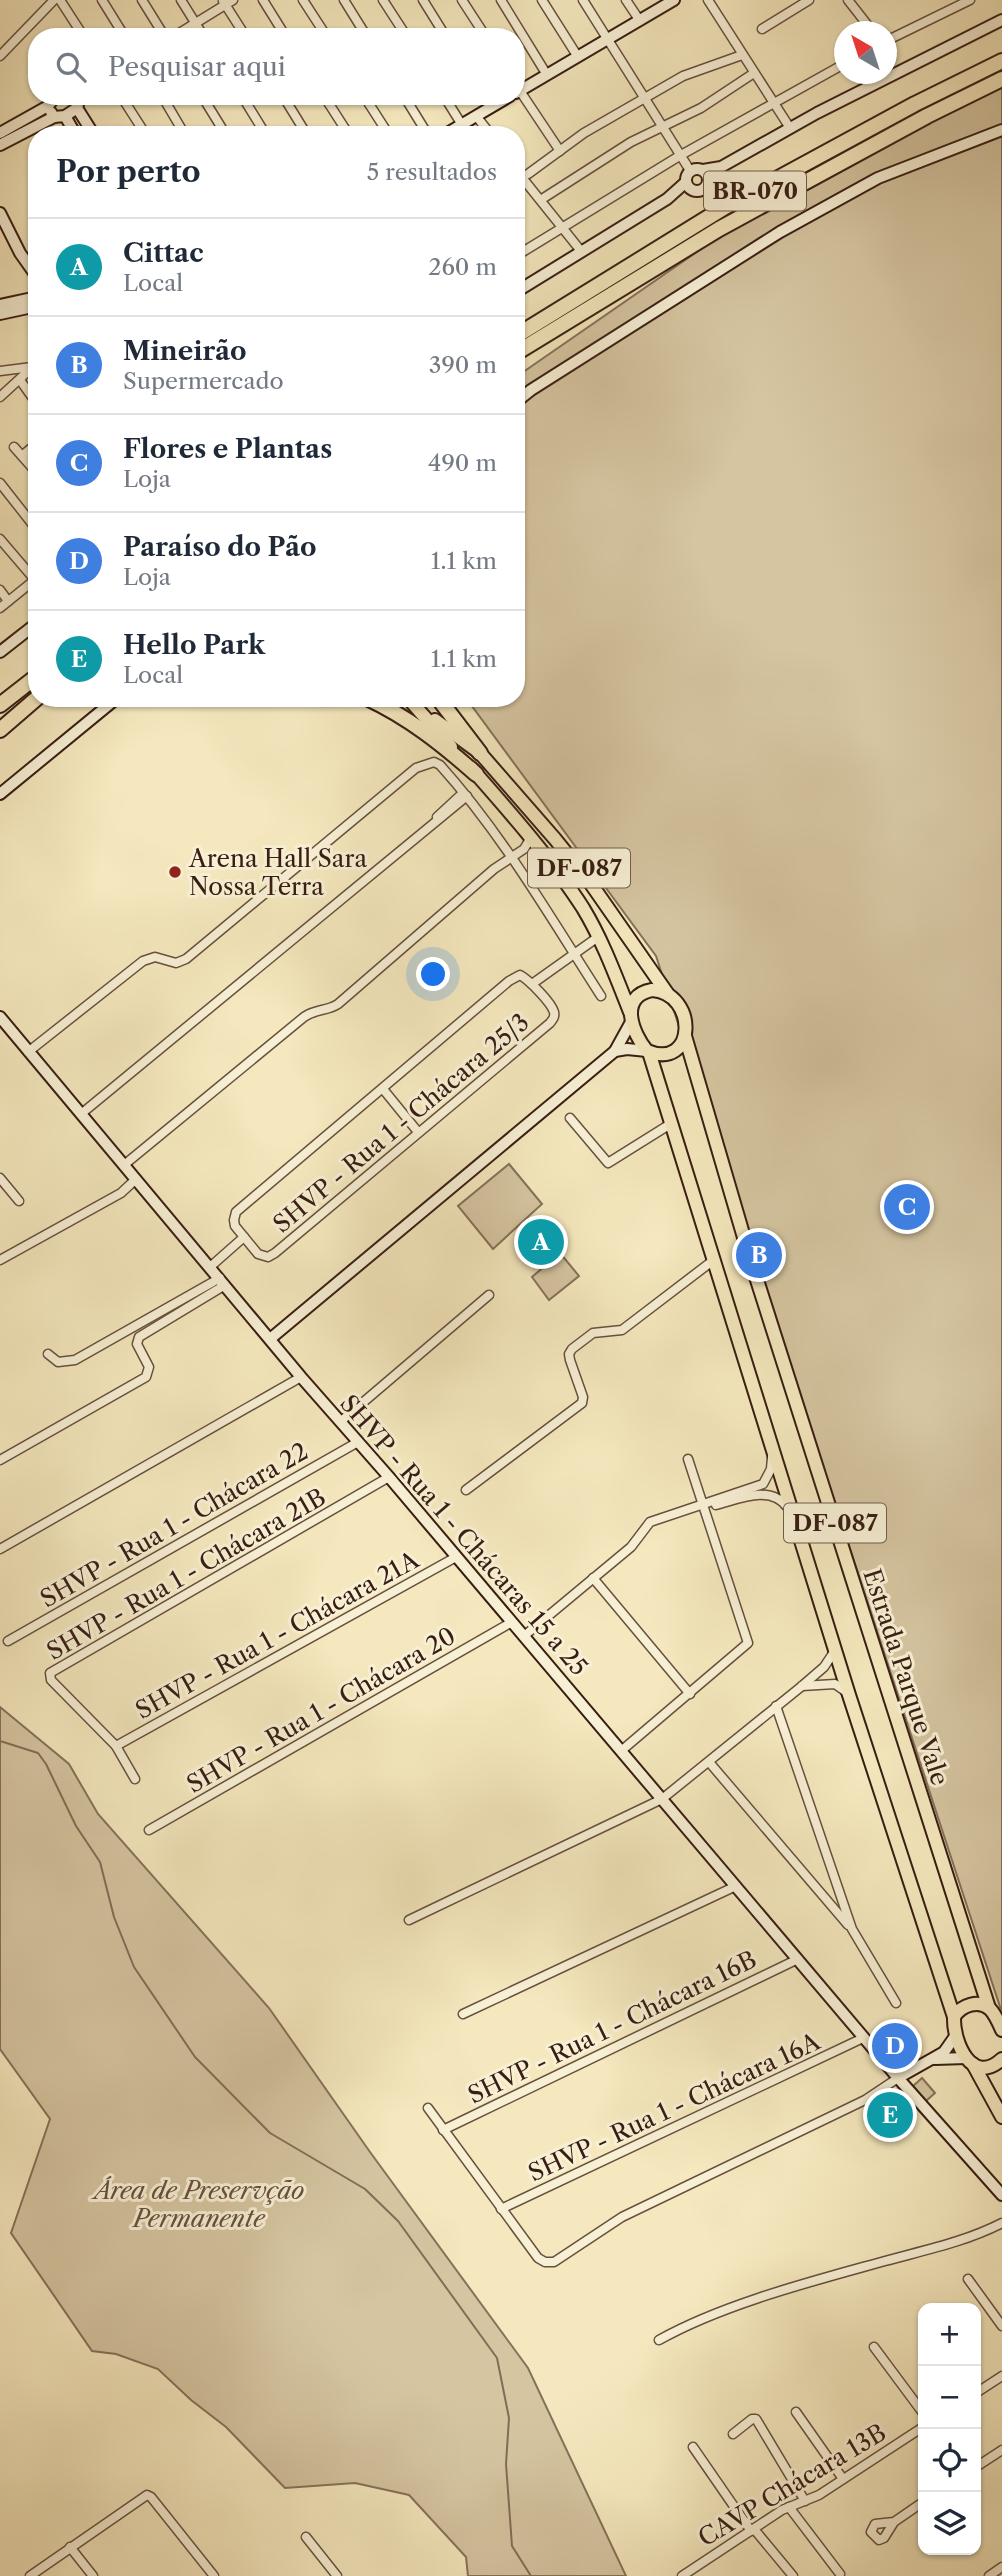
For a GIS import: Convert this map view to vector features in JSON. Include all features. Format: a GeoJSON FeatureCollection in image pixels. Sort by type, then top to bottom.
{"type":"FeatureCollection","features":[{"type":"Feature","properties":{"kind":"highway","name":"BR-070"},"geometry":{"type":"LineString","coordinates":[[525,330],[725,207],[915,104],[1002,61]]}},
{"type":"Feature","properties":{"kind":"highway","name":"BR-070"},"geometry":{"type":"LineString","coordinates":[[525,348],[719,229],[927,116],[1002,79]]}},
{"type":"Feature","properties":{"kind":"highway"},"geometry":{"type":"LineString","coordinates":[[0,705],[28,684]]}},
{"type":"Feature","properties":{"kind":"highway"},"geometry":{"type":"LineString","coordinates":[[0,730],[28,706]]}},
{"type":"Feature","properties":{"kind":"highway"},"geometry":{"type":"LineString","coordinates":[[384,707],[408,720],[476,774]]}},
{"type":"Feature","properties":{"kind":"highway"},"geometry":{"type":"LineString","coordinates":[[445,707],[480,753]]}},
{"type":"Feature","properties":{"kind":"main road","name":"DF-087"},"geometry":{"type":"LineString","coordinates":[[416,707],[476,774],[530,845],[572,893],[598,937],[630,1017],[648,1051],[849,1695],[954,2017],[957,2035],[1002,2117]]}},
{"type":"Feature","properties":{"kind":"main road","name":"DF-087"},"geometry":{"type":"LineString","coordinates":[[419,707],[480,753],[576,864],[680,1008],[685,1036]]}},
{"type":"Feature","properties":{"kind":"main road"},"geometry":{"type":"LineString","coordinates":[[630,1017],[634,1001],[642,993],[652,990],[667,993]]}},
{"type":"Feature","properties":{"kind":"main road"},"geometry":{"type":"LineString","coordinates":[[648,1051],[661,1055],[673,1052],[681,1045],[685,1036]]}},
{"type":"Feature","properties":{"kind":"main road","name":"Estrada Parque Vale"},"geometry":{"type":"LineString","coordinates":[[685,1036],[750,1258],[989,2008]]}},
{"type":"Feature","properties":{"kind":"main road"},"geometry":{"type":"LineString","coordinates":[[954,2017],[959,2009],[967,2006],[980,2004],[989,2008]]}},
{"type":"Feature","properties":{"kind":"main road","name":"DF-087"},"geometry":{"type":"LineString","coordinates":[[989,2008],[1002,2030]]}},
{"type":"Feature","properties":{"kind":"main road"},"geometry":{"type":"LineString","coordinates":[[970,2061],[987,2067],[1002,2059]]}},
{"type":"Feature","properties":{"kind":"street"},"geometry":{"type":"LineString","coordinates":[[0,56],[54,0]]}},
{"type":"Feature","properties":{"kind":"street"},"geometry":{"type":"LineString","coordinates":[[60,0],[77,28]]}},
{"type":"Feature","properties":{"kind":"street"},"geometry":{"type":"LineString","coordinates":[[102,0],[119,28]]}},
{"type":"Feature","properties":{"kind":"street"},"geometry":{"type":"LineString","coordinates":[[142,0],[159,28]]}},
{"type":"Feature","properties":{"kind":"street"},"geometry":{"type":"LineString","coordinates":[[181,0],[198,28]]}},
{"type":"Feature","properties":{"kind":"street"},"geometry":{"type":"LineString","coordinates":[[263,0],[280,28]]}},
{"type":"Feature","properties":{"kind":"street"},"geometry":{"type":"LineString","coordinates":[[303,0],[321,28]]}},
{"type":"Feature","properties":{"kind":"street"},"geometry":{"type":"LineString","coordinates":[[344,0],[361,28]]}},
{"type":"Feature","properties":{"kind":"street"},"geometry":{"type":"LineString","coordinates":[[383,0],[401,28]]}},
{"type":"Feature","properties":{"kind":"street"},"geometry":{"type":"LineString","coordinates":[[423,0],[440,28]]}},
{"type":"Feature","properties":{"kind":"street"},"geometry":{"type":"LineString","coordinates":[[462,0],[480,28]]}},
{"type":"Feature","properties":{"kind":"street"},"geometry":{"type":"LineString","coordinates":[[501,0],[518,28]]}},
{"type":"Feature","properties":{"kind":"street"},"geometry":{"type":"LineString","coordinates":[[542,0],[578,57]]}},
{"type":"Feature","properties":{"kind":"street"},"geometry":{"type":"LineString","coordinates":[[583,0],[697,176],[702,190],[667,199]]}},
{"type":"Feature","properties":{"kind":"street"},"geometry":{"type":"LineString","coordinates":[[626,0],[640,21]]}},
{"type":"Feature","properties":{"kind":"street"},"geometry":{"type":"LineString","coordinates":[[708,0],[790,128]]}},
{"type":"Feature","properties":{"kind":"street"},"geometry":{"type":"LineString","coordinates":[[762,29],[809,0]]}},
{"type":"Feature","properties":{"kind":"street"},"geometry":{"type":"LineString","coordinates":[[848,0],[864,21]]}},
{"type":"Feature","properties":{"kind":"street"},"geometry":{"type":"LineString","coordinates":[[897,36],[970,0]]}},
{"type":"Feature","properties":{"kind":"street"},"geometry":{"type":"LineString","coordinates":[[525,86],[671,1]]}},
{"type":"Feature","properties":{"kind":"street"},"geometry":{"type":"LineString","coordinates":[[187,28],[227,2],[241,28]]}},
{"type":"Feature","properties":{"kind":"street"},"geometry":{"type":"LineString","coordinates":[[525,286],[667,199],[697,176],[721,167],[790,128],[1002,20]]}},
{"type":"Feature","properties":{"kind":"street"},"geometry":{"type":"LineString","coordinates":[[525,39],[547,75]]}},
{"type":"Feature","properties":{"kind":"street"},"geometry":{"type":"LineString","coordinates":[[525,174],[584,133],[683,76],[742,55]]}},
{"type":"Feature","properties":{"kind":"street"},"geometry":{"type":"LineString","coordinates":[[525,251],[681,155],[834,70]]}},
{"type":"Feature","properties":{"kind":"street"},"geometry":{"type":"LineString","coordinates":[[542,199],[631,142],[701,108],[754,73]]}},
{"type":"Feature","properties":{"kind":"street"},"geometry":{"type":"LineString","coordinates":[[525,103],[560,150]]}},
{"type":"Feature","properties":{"kind":"street"},"geometry":{"type":"LineString","coordinates":[[78,105],[88,126]]}},
{"type":"Feature","properties":{"kind":"street"},"geometry":{"type":"LineString","coordinates":[[127,105],[140,126]]}},
{"type":"Feature","properties":{"kind":"street"},"geometry":{"type":"LineString","coordinates":[[167,105],[180,126]]}},
{"type":"Feature","properties":{"kind":"street"},"geometry":{"type":"LineString","coordinates":[[208,105],[220,126]]}},
{"type":"Feature","properties":{"kind":"street"},"geometry":{"type":"LineString","coordinates":[[248,105],[260,126]]}},
{"type":"Feature","properties":{"kind":"street"},"geometry":{"type":"LineString","coordinates":[[289,105],[301,126]]}},
{"type":"Feature","properties":{"kind":"street"},"geometry":{"type":"LineString","coordinates":[[330,105],[343,126]]}},
{"type":"Feature","properties":{"kind":"street"},"geometry":{"type":"LineString","coordinates":[[370,105],[383,126]]}},
{"type":"Feature","properties":{"kind":"street"},"geometry":{"type":"LineString","coordinates":[[410,105],[422,126]]}},
{"type":"Feature","properties":{"kind":"street"},"geometry":{"type":"LineString","coordinates":[[450,105],[462,125],[495,105]]}},
{"type":"Feature","properties":{"kind":"street"},"geometry":{"type":"LineString","coordinates":[[0,133],[48,106],[68,126]]}},
{"type":"Feature","properties":{"kind":"street"},"geometry":{"type":"LineString","coordinates":[[41,126],[77,108]]}},
{"type":"Feature","properties":{"kind":"street"},"geometry":{"type":"LineString","coordinates":[[477,117],[484,126]]}},
{"type":"Feature","properties":{"kind":"street"},"geometry":{"type":"LineString","coordinates":[[525,395],[780,232],[878,178],[1002,130]]}},
{"type":"Feature","properties":{"kind":"street"},"geometry":{"type":"LineString","coordinates":[[0,145],[28,132]]}},
{"type":"Feature","properties":{"kind":"street"},"geometry":{"type":"LineString","coordinates":[[694,191],[687,188],[697,176]]}},
{"type":"Feature","properties":{"kind":"street"},"geometry":{"type":"LineString","coordinates":[[525,182],[542,199],[581,251]]}},
{"type":"Feature","properties":{"kind":"street"},"geometry":{"type":"LineString","coordinates":[[0,213],[28,264]]}},
{"type":"Feature","properties":{"kind":"street"},"geometry":{"type":"LineString","coordinates":[[0,305],[28,299]]}},
{"type":"Feature","properties":{"kind":"street"},"geometry":{"type":"LineString","coordinates":[[0,314],[28,308]]}},
{"type":"Feature","properties":{"kind":"street"},"geometry":{"type":"LineString","coordinates":[[0,371],[28,366]]}},
{"type":"Feature","properties":{"kind":"street"},"geometry":{"type":"LineString","coordinates":[[0,397],[28,372]]}},
{"type":"Feature","properties":{"kind":"street"},"geometry":{"type":"LineString","coordinates":[[20,380],[28,391]]}},
{"type":"Feature","properties":{"kind":"street"},"geometry":{"type":"LineString","coordinates":[[14,447],[28,463]]}},
{"type":"Feature","properties":{"kind":"street"},"geometry":{"type":"LineString","coordinates":[[22,456],[28,451]]}},
{"type":"Feature","properties":{"kind":"street"},"geometry":{"type":"LineString","coordinates":[[0,483],[28,519]]}},
{"type":"Feature","properties":{"kind":"street"},"geometry":{"type":"LineString","coordinates":[[0,539],[28,570]]}},
{"type":"Feature","properties":{"kind":"street"},"geometry":{"type":"LineString","coordinates":[[0,608],[28,585]]}},
{"type":"Feature","properties":{"kind":"street"},"geometry":{"type":"LineString","coordinates":[[0,590],[8,601]]}},
{"type":"Feature","properties":{"kind":"street"},"geometry":{"type":"LineString","coordinates":[[0,652],[28,630]]}},
{"type":"Feature","properties":{"kind":"street"},"geometry":{"type":"LineString","coordinates":[[0,794],[106,707]]}},
{"type":"Feature","properties":{"kind":"street"},"geometry":{"type":"LineString","coordinates":[[28,1052],[143,961],[155,957],[176,963],[186,958],[416,768],[434,762],[440,765],[466,794],[512,857],[601,996]]}},
{"type":"Feature","properties":{"kind":"street"},"geometry":{"type":"LineString","coordinates":[[81,1114],[430,825],[442,811],[466,794]]}},
{"type":"Feature","properties":{"kind":"street"},"geometry":{"type":"LineString","coordinates":[[124,1165],[304,1017],[313,1011],[338,1004],[494,869],[530,845]]}},
{"type":"Feature","properties":{"kind":"street"},"geometry":{"type":"LineString","coordinates":[[532,984],[598,937]]}},
{"type":"Feature","properties":{"kind":"street","name":"SHVP - Rua 1 - Chácara 25/3"},"geometry":{"type":"LineString","coordinates":[[520,975],[532,984],[553,1010],[550,1023],[271,1256],[263,1257],[258,1254],[234,1223],[236,1212],[509,981],[520,975]]}},
{"type":"Feature","properties":{"kind":"street","name":"SHVP - Rua 1 - Chácaras 15 a 25"},"geometry":{"type":"LineString","coordinates":[[0,1017],[301,1377],[389,1477],[863,2038],[1002,2195]]}},
{"type":"Feature","properties":{"kind":"street"},"geometry":{"type":"LineString","coordinates":[[270,1339],[615,1051],[630,1017]]}},
{"type":"Feature","properties":{"kind":"street"},"geometry":{"type":"LineString","coordinates":[[615,1051],[648,1051]]}},
{"type":"Feature","properties":{"kind":"street"},"geometry":{"type":"LineString","coordinates":[[383,1089],[418,1132]]}},
{"type":"Feature","properties":{"kind":"street"},"geometry":{"type":"LineString","coordinates":[[570,1118],[608,1163],[672,1123]]}},
{"type":"Feature","properties":{"kind":"street"},"geometry":{"type":"LineString","coordinates":[[0,1178],[19,1201]]}},
{"type":"Feature","properties":{"kind":"street"},"geometry":{"type":"LineString","coordinates":[[0,1260],[121,1193],[135,1179]]}},
{"type":"Feature","properties":{"kind":"street","name":"SHVP - Rua 1 - Chácara 25/3"},"geometry":{"type":"LineString","coordinates":[[210,1267],[244,1237]]}},
{"type":"Feature","properties":{"kind":"street"},"geometry":{"type":"LineString","coordinates":[[466,1490],[583,1403],[569,1354],[572,1349],[593,1333],[622,1330],[715,1259]]}},
{"type":"Feature","properties":{"kind":"street"},"geometry":{"type":"LineString","coordinates":[[48,1354],[58,1362],[75,1360],[223,1281]]}},
{"type":"Feature","properties":{"kind":"street"},"geometry":{"type":"LineString","coordinates":[[0,1460],[146,1377],[150,1371],[137,1344],[139,1337],[223,1281]]}},
{"type":"Feature","properties":{"kind":"street"},"geometry":{"type":"LineString","coordinates":[[340,1422],[489,1296]]}},
{"type":"Feature","properties":{"kind":"street"},"geometry":{"type":"LineString","coordinates":[[0,1549],[301,1377]]}},
{"type":"Feature","properties":{"kind":"street","name":"SHVP - Rua 1 - Chácara 22"},"geometry":{"type":"LineString","coordinates":[[8,1641],[358,1442]]}},
{"type":"Feature","properties":{"kind":"street"},"geometry":{"type":"LineString","coordinates":[[766,1494],[763,1484],[772,1464],[771,1443]]}},
{"type":"Feature","properties":{"kind":"street"},"geometry":{"type":"LineString","coordinates":[[621,1751],[748,1643],[701,1507],[688,1459]]}},
{"type":"Feature","properties":{"kind":"street","name":"SHVP - Rua 1 - Chácara 21B"},"geometry":{"type":"LineString","coordinates":[[116,1746],[51,1680],[50,1672],[389,1477]]}},
{"type":"Feature","properties":{"kind":"street"},"geometry":{"type":"LineString","coordinates":[[524,1636],[631,1547],[650,1522],[763,1484]]}},
{"type":"Feature","properties":{"kind":"street"},"geometry":{"type":"LineString","coordinates":[[701,1507],[766,1494],[783,1502],[796,1521]]}},
{"type":"Feature","properties":{"kind":"street","name":"SHVP - Rua 1 - Chácara 21A"},"geometry":{"type":"LineString","coordinates":[[116,1746],[456,1557]]}},
{"type":"Feature","properties":{"kind":"street"},"geometry":{"type":"LineString","coordinates":[[593,1578],[690,1694]]}},
{"type":"Feature","properties":{"kind":"street","name":"SHVP - Rua 1 - Chácara 20"},"geometry":{"type":"LineString","coordinates":[[149,1830],[512,1622]]}},
{"type":"Feature","properties":{"kind":"street"},"geometry":{"type":"LineString","coordinates":[[409,1920],[662,1799],[802,1686],[832,1659],[836,1649]]}},
{"type":"Feature","properties":{"kind":"street"},"geometry":{"type":"LineString","coordinates":[[824,1667],[828,1684]]}},
{"type":"Feature","properties":{"kind":"street"},"geometry":{"type":"LineString","coordinates":[[802,1686],[839,1686],[849,1695]]}},
{"type":"Feature","properties":{"kind":"street"},"geometry":{"type":"LineString","coordinates":[[776,1706],[852,1929]]}},
{"type":"Feature","properties":{"kind":"street"},"geometry":{"type":"LineString","coordinates":[[116,1746],[135,1779]]}},
{"type":"Feature","properties":{"kind":"street"},"geometry":{"type":"LineString","coordinates":[[709,1762],[852,1929],[895,2003]]}},
{"type":"Feature","properties":{"kind":"street"},"geometry":{"type":"LineString","coordinates":[[463,2014],[736,1886]]}},
{"type":"Feature","properties":{"kind":"street","name":"SHVP - Rua 1 - Chácara 16B"},"geometry":{"type":"LineString","coordinates":[[443,2130],[798,1959]]}},
{"type":"Feature","properties":{"kind":"street"},"geometry":{"type":"LineString","coordinates":[[428,2108],[538,2258],[545,2262],[554,2262],[622,2217],[865,2100],[933,2059],[949,2047],[957,2035]]}},
{"type":"Feature","properties":{"kind":"street","name":"SHVP - Rua 1 - Chácara 16A"},"geometry":{"type":"LineString","coordinates":[[501,2209],[863,2038]]}},
{"type":"Feature","properties":{"kind":"street"},"geometry":{"type":"LineString","coordinates":[[933,2059],[970,2061]]}},
{"type":"Feature","properties":{"kind":"street"},"geometry":{"type":"LineString","coordinates":[[659,2340],[706,2317],[807,2284],[949,2244],[1002,2223]]}},
{"type":"Feature","properties":{"kind":"street"},"geometry":{"type":"LineString","coordinates":[[968,2279],[1002,2326]]}},
{"type":"Feature","properties":{"kind":"street"},"geometry":{"type":"LineString","coordinates":[[874,2347],[918,2406]]}},
{"type":"Feature","properties":{"kind":"street"},"geometry":{"type":"LineString","coordinates":[[981,2389],[1002,2376]]}},
{"type":"Feature","properties":{"kind":"street"},"geometry":{"type":"LineString","coordinates":[[796,2412],[843,2479]]}},
{"type":"Feature","properties":{"kind":"street"},"geometry":{"type":"LineString","coordinates":[[733,2434],[752,2419],[758,2421],[805,2501]]}},
{"type":"Feature","properties":{"kind":"street","name":"CAVP Chácara 13B"},"geometry":{"type":"LineString","coordinates":[[682,2576],[692,2573],[752,2530],[843,2479],[920,2429]]}},
{"type":"Feature","properties":{"kind":"street"},"geometry":{"type":"LineString","coordinates":[[693,2447],[752,2530],[793,2576]]}},
{"type":"Feature","properties":{"kind":"street"},"geometry":{"type":"LineString","coordinates":[[981,2464],[1002,2450]]}},
{"type":"Feature","properties":{"kind":"street"},"geometry":{"type":"LineString","coordinates":[[30,2576],[147,2495],[214,2576]]}},
{"type":"Feature","properties":{"kind":"street"},"geometry":{"type":"LineString","coordinates":[[894,2522],[918,2505]]}},
{"type":"Feature","properties":{"kind":"street"},"geometry":{"type":"LineString","coordinates":[[789,2507],[840,2574]]}},
{"type":"Feature","properties":{"kind":"street"},"geometry":{"type":"LineString","coordinates":[[306,2537],[337,2576]]}},
{"type":"Feature","properties":{"kind":"street"},"geometry":{"type":"LineString","coordinates":[[70,2547],[93,2576]]}},
{"type":"Feature","properties":{"kind":"street"},"geometry":{"type":"LineString","coordinates":[[989,2576],[1002,2567]]}},
{"type":"Feature","properties":{"kind":"green space"},"geometry":{"type":"Polygon","coordinates":[[[1002,74],[1002,2013],[656,956],[473,707],[525,707],[525,371],[769,202],[1002,74]]]}},
{"type":"Feature","properties":{"kind":"green space"},"geometry":{"type":"Polygon","coordinates":[[[509,1164],[542,1204],[493,1249],[458,1206],[509,1164]]]}},
{"type":"Feature","properties":{"kind":"green space"},"geometry":{"type":"Polygon","coordinates":[[[560,1253],[579,1276],[549,1300],[532,1277],[560,1253]]]}},
{"type":"Feature","properties":{"kind":"green space","name":"Área de Preservção Permanente"},"geometry":{"type":"Polygon","coordinates":[[[0,1707],[69,1764],[98,1814],[269,2008],[370,2152],[528,2368],[626,2576],[468,2576],[466,2557],[409,2495],[355,2483],[285,2488],[226,2427],[191,2400],[158,2369],[116,2354],[92,2351],[11,2233],[50,2119],[0,2049],[0,1707]]]}},
{"type":"Feature","properties":{"kind":"green space"},"geometry":{"type":"Polygon","coordinates":[[[922,2078],[935,2093],[926,2101],[913,2086],[922,2078]]]}},
{"type":"Feature","properties":{"kind":"waterway"},"geometry":{"type":"LineString","coordinates":[[0,1741],[38,1753],[46,1764],[76,1826],[100,1862],[114,1917],[134,1967],[195,2057],[270,2133],[365,2189],[398,2221],[497,2358],[509,2418],[506,2464],[512,2546],[531,2576]]}},
{"type":"Feature","properties":{"kind":"place","name":"Arena Hall Sara Nossa Terra"},"geometry":{"type":"Point","coordinates":[175,872]}},
{"type":"Feature","properties":{"kind":"place","name":"Flores e Plantas"},"geometry":{"type":"Point","coordinates":[907,1207]}},
{"type":"Feature","properties":{"kind":"place","name":"Cittac"},"geometry":{"type":"Point","coordinates":[541,1242]}},
{"type":"Feature","properties":{"kind":"place","name":"Mineirão"},"geometry":{"type":"Point","coordinates":[759,1255]}},
{"type":"Feature","properties":{"kind":"place","name":"Paraíso do Pão"},"geometry":{"type":"Point","coordinates":[895,2046]}},
{"type":"Feature","properties":{"kind":"place","name":"Hello Park"},"geometry":{"type":"Point","coordinates":[890,2115]}}]}
